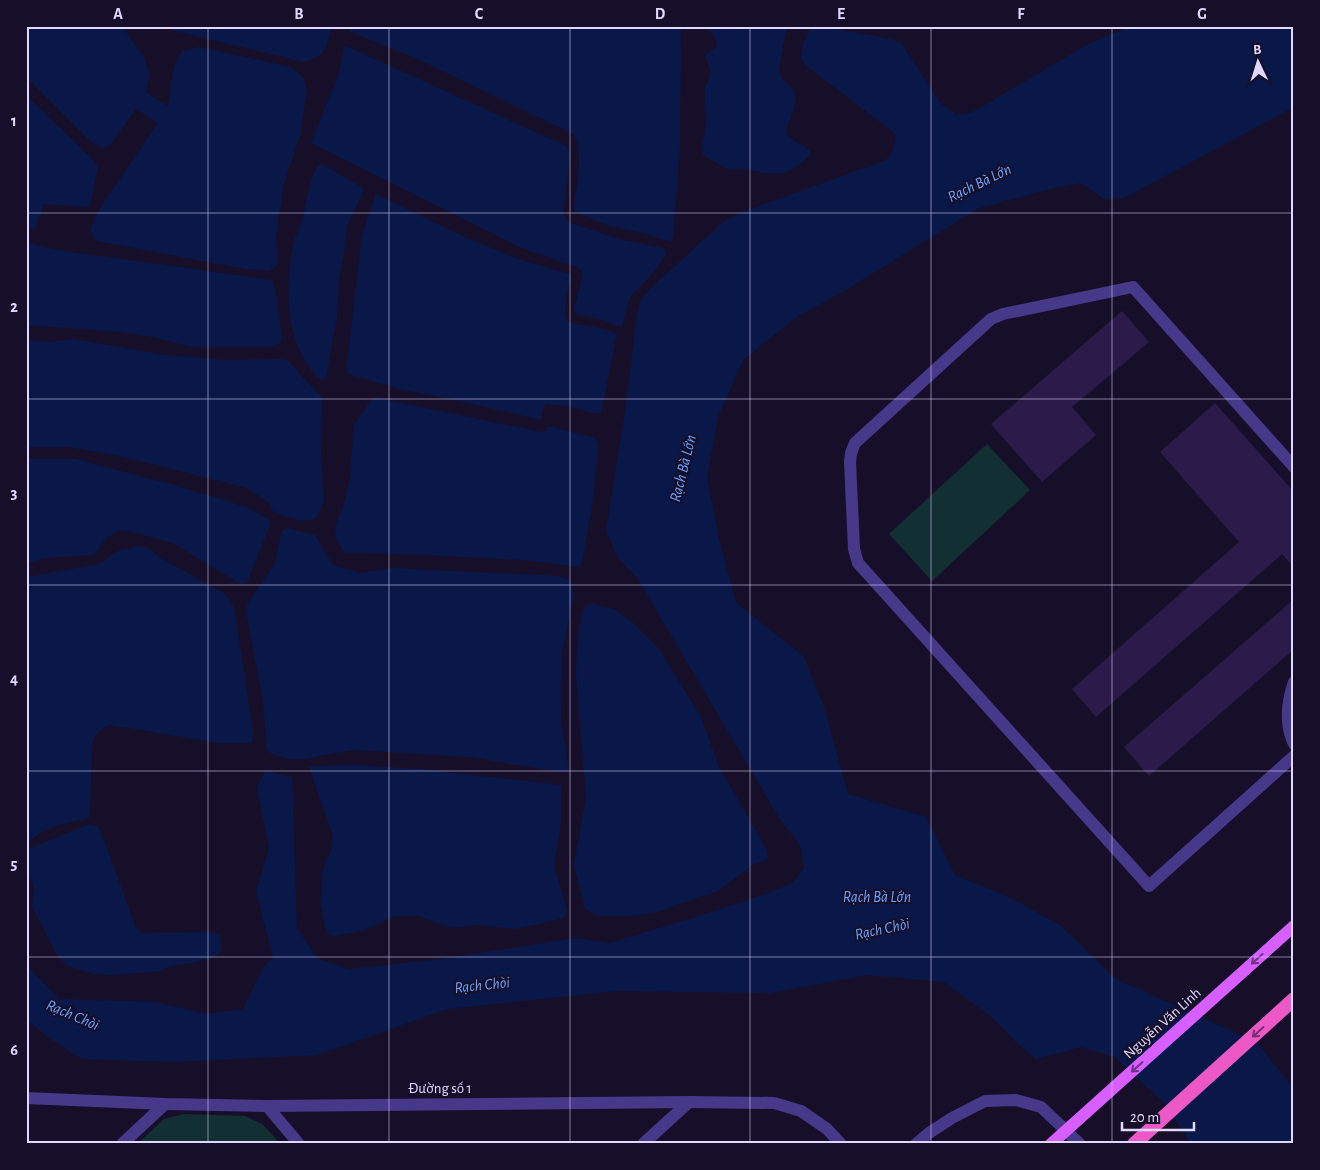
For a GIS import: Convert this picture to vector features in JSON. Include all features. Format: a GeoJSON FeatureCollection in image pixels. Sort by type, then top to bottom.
{"type":"FeatureCollection","features":[{"type":"Feature","properties":{"kind":"highway"},"geometry":{"type":"LineString","coordinates":[[1134,1144],[1294,1000]]}},
{"type":"Feature","properties":{"kind":"main road","name":"Nguyễn Văn Linh"},"geometry":{"type":"LineString","coordinates":[[1051,1144],[1294,926]]}},
{"type":"Feature","properties":{"kind":"street"},"geometry":{"type":"LineString","coordinates":[[1294,467],[1133,287],[1003,314],[991,319],[855,443],[850,453],[854,549],[858,563],[1149,886],[1294,756]]}},
{"type":"Feature","properties":{"kind":"street"},"geometry":{"type":"LineString","coordinates":[[1294,682],[1288,709],[1288,728],[1294,744]]}},
{"type":"Feature","properties":{"kind":"street","name":"Đường số 1"},"geometry":{"type":"LineString","coordinates":[[26,1098],[266,1106],[774,1103],[801,1111],[827,1129],[841,1144]]}},
{"type":"Feature","properties":{"kind":"street"},"geometry":{"type":"LineString","coordinates":[[916,1144],[952,1118],[985,1101],[1016,1100],[1041,1107],[1080,1144]]}},
{"type":"Feature","properties":{"kind":"street"},"geometry":{"type":"LineString","coordinates":[[643,1144],[690,1102]]}},
{"type":"Feature","properties":{"kind":"street"},"geometry":{"type":"LineString","coordinates":[[122,1144],[165,1104]]}},
{"type":"Feature","properties":{"kind":"street"},"geometry":{"type":"LineString","coordinates":[[266,1106],[299,1144]]}},
{"type":"Feature","properties":{"kind":"green space"},"geometry":{"type":"Polygon","coordinates":[[[987,444],[1030,490],[932,581],[889,534],[987,444]]]}},
{"type":"Feature","properties":{"kind":"green space"},"geometry":{"type":"Polygon","coordinates":[[[183,1114],[245,1116],[262,1124],[281,1144],[137,1144],[164,1119],[183,1114]]]}},
{"type":"Feature","properties":{"kind":"water"},"geometry":{"type":"Polygon","coordinates":[[[26,26],[122,26],[144,57],[149,74],[146,92],[168,107],[174,67],[182,51],[199,47],[290,67],[303,77],[307,91],[300,135],[284,183],[276,235],[277,265],[269,271],[246,269],[96,241],[91,233],[91,227],[100,208],[158,123],[136,109],[111,144],[104,148],[91,142],[26,77],[26,26]]]}},
{"type":"Feature","properties":{"kind":"water"},"geometry":{"type":"Polygon","coordinates":[[[163,26],[332,26],[322,54],[304,62],[174,31],[163,26]]]}},
{"type":"Feature","properties":{"kind":"water"},"geometry":{"type":"Polygon","coordinates":[[[350,26],[681,26],[680,145],[673,237],[671,242],[609,226],[575,212],[579,159],[577,141],[573,134],[424,62],[351,32],[350,26]]]}},
{"type":"Feature","properties":{"kind":"water"},"geometry":{"type":"Polygon","coordinates":[[[705,26],[787,26],[779,69],[784,81],[793,90],[796,99],[787,132],[790,138],[811,152],[798,166],[784,173],[727,169],[703,155],[702,150],[707,116],[705,89],[711,73],[706,54],[715,49],[717,45],[715,38],[705,26]]]}},
{"type":"Feature","properties":{"kind":"water","name":"Rạch Bà Lớn"},"geometry":{"type":"Polygon","coordinates":[[[819,26],[891,39],[901,43],[941,104],[956,114],[971,113],[1092,42],[1132,26],[1294,26],[1294,107],[1124,198],[1104,199],[1081,183],[1054,188],[979,208],[847,289],[795,318],[743,360],[718,417],[707,477],[719,538],[736,603],[804,657],[824,707],[848,794],[926,817],[955,875],[1009,897],[1061,926],[1116,979],[1256,1042],[1294,1089],[1294,1144],[1191,1144],[1166,1105],[1115,1057],[1081,1047],[1036,1059],[994,1019],[944,982],[868,975],[770,993],[617,991],[447,1009],[317,1055],[173,1062],[82,1059],[49,1038],[26,1019],[26,965],[59,999],[156,1002],[206,1014],[243,1009],[262,970],[273,957],[256,892],[269,848],[257,788],[265,771],[292,777],[297,928],[318,959],[349,969],[441,959],[576,938],[610,943],[721,909],[793,883],[804,868],[801,847],[778,816],[636,576],[618,558],[606,531],[625,412],[637,314],[641,300],[650,289],[723,222],[740,213],[886,160],[894,149],[896,134],[804,64],[802,56],[806,38],[812,27],[819,26]]]}},
{"type":"Feature","properties":{"kind":"water"},"geometry":{"type":"Polygon","coordinates":[[[346,46],[566,146],[570,156],[563,212],[569,222],[618,239],[663,248],[666,254],[658,267],[633,293],[628,302],[622,327],[576,314],[574,310],[582,277],[582,271],[577,267],[524,249],[311,143],[338,76],[344,47],[346,46]]]}},
{"type":"Feature","properties":{"kind":"water"},"geometry":{"type":"Polygon","coordinates":[[[26,95],[98,167],[88,207],[44,204],[35,229],[26,228],[26,95]]]}},
{"type":"Feature","properties":{"kind":"water"},"geometry":{"type":"Polygon","coordinates":[[[318,165],[323,165],[363,188],[363,192],[347,226],[339,278],[337,318],[324,381],[313,372],[300,351],[291,321],[289,305],[289,273],[294,242],[302,220],[310,184],[318,165]]]}},
{"type":"Feature","properties":{"kind":"water"},"geometry":{"type":"Polygon","coordinates":[[[376,194],[460,235],[518,259],[570,274],[571,278],[565,308],[566,319],[569,323],[600,328],[617,334],[601,413],[597,414],[566,406],[546,404],[543,408],[541,420],[400,389],[350,375],[347,372],[347,364],[362,235],[376,194]]]}},
{"type":"Feature","properties":{"kind":"water"},"geometry":{"type":"Polygon","coordinates":[[[26,242],[50,249],[272,280],[275,289],[281,341],[278,345],[271,347],[191,347],[158,338],[121,332],[26,325],[26,242]]]}},
{"type":"Feature","properties":{"kind":"water"},"geometry":{"type":"Polygon","coordinates":[[[73,339],[165,355],[225,360],[287,360],[322,398],[321,455],[324,502],[318,516],[314,519],[302,521],[274,513],[269,503],[247,488],[128,458],[69,447],[26,447],[26,340],[50,342],[73,339]]]}},
{"type":"Feature","properties":{"kind":"water"},"geometry":{"type":"Polygon","coordinates":[[[377,398],[540,432],[545,431],[548,427],[553,427],[594,438],[598,443],[593,502],[581,567],[521,560],[345,553],[336,539],[335,527],[343,507],[350,478],[354,425],[372,399],[377,398]]]}},
{"type":"Feature","properties":{"kind":"water"},"geometry":{"type":"Polygon","coordinates":[[[26,459],[76,459],[181,487],[246,507],[270,520],[270,525],[247,583],[240,584],[175,544],[129,531],[118,531],[106,538],[96,553],[92,555],[45,558],[26,563],[26,459]]]}},
{"type":"Feature","properties":{"kind":"water"},"geometry":{"type":"Polygon","coordinates":[[[287,528],[315,535],[333,565],[360,573],[392,568],[558,576],[570,580],[574,594],[562,652],[561,721],[569,771],[562,772],[468,757],[353,750],[303,759],[288,759],[272,754],[267,750],[263,701],[246,611],[248,603],[275,563],[282,531],[287,528]]]}},
{"type":"Feature","properties":{"kind":"water"},"geometry":{"type":"Polygon","coordinates":[[[139,546],[148,548],[160,558],[222,592],[234,607],[253,739],[251,743],[219,743],[110,725],[95,735],[92,746],[89,818],[62,824],[43,831],[26,843],[26,577],[99,564],[118,551],[139,546]]]}},
{"type":"Feature","properties":{"kind":"water"},"geometry":{"type":"Polygon","coordinates":[[[593,604],[613,609],[632,622],[659,649],[701,717],[719,767],[767,850],[768,859],[754,864],[718,891],[654,913],[629,916],[599,916],[585,909],[574,865],[586,797],[576,673],[579,628],[584,607],[593,604]]]}},
{"type":"Feature","properties":{"kind":"water"},"geometry":{"type":"Polygon","coordinates":[[[356,765],[420,769],[561,785],[561,823],[554,866],[567,909],[564,918],[515,929],[477,925],[450,928],[418,916],[394,916],[362,931],[333,936],[328,934],[325,928],[321,904],[322,876],[326,860],[331,851],[333,836],[309,767],[356,765]]]}},
{"type":"Feature","properties":{"kind":"water"},"geometry":{"type":"Polygon","coordinates":[[[89,824],[96,825],[101,832],[136,928],[142,933],[214,932],[220,936],[220,952],[211,958],[167,967],[162,971],[112,975],[93,974],[66,965],[57,955],[32,906],[34,887],[26,866],[26,850],[89,824]]]}},
{"type":"Feature","properties":{"kind":"building"},"geometry":{"type":"Polygon","coordinates":[[[1122,311],[1149,342],[1072,407],[1096,435],[1042,482],[991,424],[1122,311]]]}},
{"type":"Feature","properties":{"kind":"building"},"geometry":{"type":"Polygon","coordinates":[[[1215,403],[1294,492],[1294,567],[1282,554],[1096,717],[1072,689],[1239,542],[1160,452],[1215,403]]]}},
{"type":"Feature","properties":{"kind":"building"},"geometry":{"type":"Polygon","coordinates":[[[1294,599],[1294,649],[1149,776],[1124,747],[1294,599]]]}},
{"type":"Feature","properties":{"kind":"water label","name":"Rạch Chòi"},"geometry":{"type":"Point","coordinates":[882,928]}},
{"type":"Feature","properties":{"kind":"water label","name":"Rạch Chòi"},"geometry":{"type":"Point","coordinates":[482,984]}},
{"type":"Feature","properties":{"kind":"water label","name":"Rạch Chòi"},"geometry":{"type":"Point","coordinates":[73,1014]}}]}
